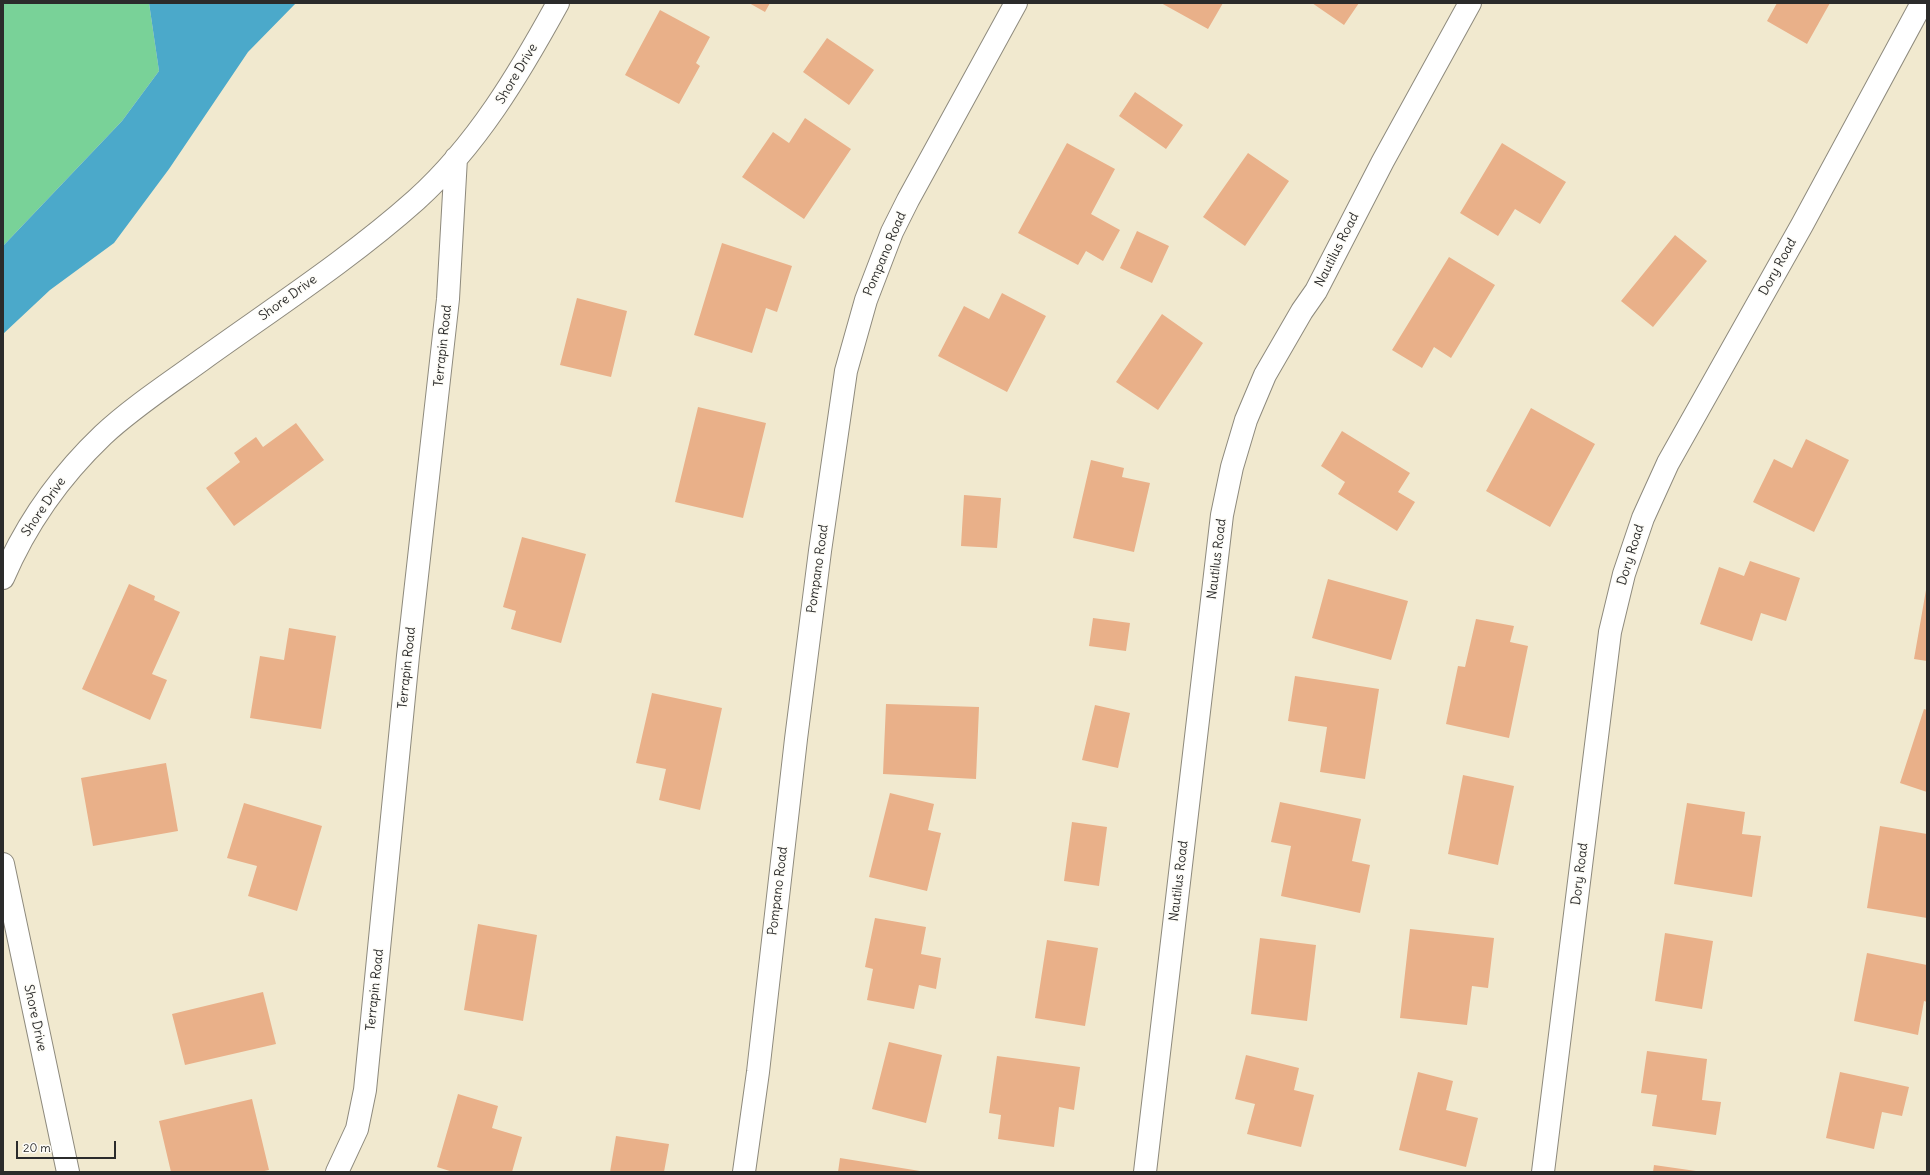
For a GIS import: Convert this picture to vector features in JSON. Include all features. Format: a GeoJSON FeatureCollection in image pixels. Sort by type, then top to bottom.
{"type":"FeatureCollection","features":[{"type":"Feature","properties":{"kind":"street","name":"Shore Drive"},"geometry":{"type":"LineString","coordinates":[[3,578],[13,554],[37,513],[68,472],[104,435],[150,398],[358,247],[416,200],[456,158],[497,108],[536,45],[558,3]]}},
{"type":"Feature","properties":{"kind":"street","name":"Pompano Road"},"geometry":{"type":"LineString","coordinates":[[744,1172],[758,1072],[796,739],[820,551],[846,371],[866,300],[892,232],[1016,3]]}},
{"type":"Feature","properties":{"kind":"street","name":"Nautilus Road"},"geometry":{"type":"LineString","coordinates":[[1145,1172],[1221,523],[1232,467],[1246,420],[1265,375],[1302,311],[1316,291],[1384,161],[1470,3]]}},
{"type":"Feature","properties":{"kind":"street","name":"Dory Road"},"geometry":{"type":"LineString","coordinates":[[1543,1172],[1610,632],[1624,574],[1643,518],[1668,463],[1802,225],[1922,3]]}},
{"type":"Feature","properties":{"kind":"street","name":"Terrapin Road"},"geometry":{"type":"LineString","coordinates":[[337,1172],[357,1129],[365,1090],[408,656],[448,299],[456,158]]}},
{"type":"Feature","properties":{"kind":"street","name":"Shore Drive"},"geometry":{"type":"LineString","coordinates":[[3,864],[68,1172]]}},
{"type":"Feature","properties":{"kind":"green space"},"geometry":{"type":"Polygon","coordinates":[[[3,3],[149,3],[159,71],[122,121],[3,246],[3,3]]]}},
{"type":"Feature","properties":{"kind":"water"},"geometry":{"type":"Polygon","coordinates":[[[149,3],[296,3],[248,52],[169,169],[114,243],[50,290],[3,334],[3,246],[122,121],[159,71],[149,3]]]}},
{"type":"Feature","properties":{"kind":"building"},"geometry":{"type":"Polygon","coordinates":[[[749,3],[770,3],[765,12],[749,3]]]}},
{"type":"Feature","properties":{"kind":"building"},"geometry":{"type":"Polygon","coordinates":[[[1161,3],[1223,3],[1208,29],[1161,3]]]}},
{"type":"Feature","properties":{"kind":"building"},"geometry":{"type":"Polygon","coordinates":[[[1312,3],[1359,3],[1344,25],[1312,3]]]}},
{"type":"Feature","properties":{"kind":"building"},"geometry":{"type":"Polygon","coordinates":[[[1777,3],[1830,3],[1807,44],[1767,21],[1777,3]]]}},
{"type":"Feature","properties":{"kind":"building"},"geometry":{"type":"Polygon","coordinates":[[[660,10],[710,37],[696,63],[700,66],[679,104],[625,75],[660,10]]]}},
{"type":"Feature","properties":{"kind":"building"},"geometry":{"type":"Polygon","coordinates":[[[827,38],[874,70],[849,105],[803,72],[827,38]]]}},
{"type":"Feature","properties":{"kind":"building"},"geometry":{"type":"Polygon","coordinates":[[[1135,92],[1183,125],[1166,149],[1119,116],[1135,92]]]}},
{"type":"Feature","properties":{"kind":"building"},"geometry":{"type":"Polygon","coordinates":[[[805,118],[851,149],[804,219],[742,177],[773,132],[789,143],[805,118]]]}},
{"type":"Feature","properties":{"kind":"building"},"geometry":{"type":"Polygon","coordinates":[[[1067,143],[1115,169],[1091,214],[1120,230],[1103,261],[1086,251],[1078,265],[1018,233],[1067,143]]]}},
{"type":"Feature","properties":{"kind":"building"},"geometry":{"type":"Polygon","coordinates":[[[1502,143],[1566,182],[1540,224],[1515,209],[1498,236],[1460,213],[1502,143]]]}},
{"type":"Feature","properties":{"kind":"building"},"geometry":{"type":"Polygon","coordinates":[[[1248,153],[1289,181],[1245,246],[1203,217],[1248,153]]]}},
{"type":"Feature","properties":{"kind":"building"},"geometry":{"type":"Polygon","coordinates":[[[1137,231],[1169,246],[1152,283],[1120,268],[1137,231]]]}},
{"type":"Feature","properties":{"kind":"building"},"geometry":{"type":"Polygon","coordinates":[[[1675,235],[1707,261],[1653,327],[1621,301],[1675,235]]]}},
{"type":"Feature","properties":{"kind":"building"},"geometry":{"type":"Polygon","coordinates":[[[722,243],[792,266],[777,312],[766,308],[752,353],[694,335],[722,243]]]}},
{"type":"Feature","properties":{"kind":"building"},"geometry":{"type":"Polygon","coordinates":[[[1449,257],[1495,285],[1451,358],[1434,347],[1422,368],[1392,350],[1449,257]]]}},
{"type":"Feature","properties":{"kind":"building"},"geometry":{"type":"Polygon","coordinates":[[[1002,293],[1046,316],[1007,392],[938,356],[964,306],[989,319],[1002,293]]]}},
{"type":"Feature","properties":{"kind":"building"},"geometry":{"type":"Polygon","coordinates":[[[577,298],[627,311],[611,377],[560,365],[577,298]]]}},
{"type":"Feature","properties":{"kind":"building"},"geometry":{"type":"Polygon","coordinates":[[[1162,314],[1203,343],[1158,410],[1116,382],[1162,314]]]}},
{"type":"Feature","properties":{"kind":"building"},"geometry":{"type":"Polygon","coordinates":[[[698,407],[766,423],[743,518],[675,502],[698,407]]]}},
{"type":"Feature","properties":{"kind":"building"},"geometry":{"type":"Polygon","coordinates":[[[1531,408],[1595,444],[1550,527],[1486,491],[1531,408]]]}},
{"type":"Feature","properties":{"kind":"building"},"geometry":{"type":"Polygon","coordinates":[[[296,423],[324,460],[234,526],[206,488],[240,462],[234,453],[256,437],[263,447],[296,423]]]}},
{"type":"Feature","properties":{"kind":"building"},"geometry":{"type":"Polygon","coordinates":[[[1342,431],[1410,473],[1398,492],[1415,502],[1397,531],[1338,494],[1345,482],[1321,466],[1342,431]]]}},
{"type":"Feature","properties":{"kind":"building"},"geometry":{"type":"Polygon","coordinates":[[[1806,439],[1849,460],[1814,532],[1753,502],[1774,459],[1792,468],[1806,439]]]}},
{"type":"Feature","properties":{"kind":"building"},"geometry":{"type":"Polygon","coordinates":[[[1091,460],[1124,468],[1122,477],[1150,483],[1134,552],[1073,538],[1091,460]]]}},
{"type":"Feature","properties":{"kind":"building"},"geometry":{"type":"Polygon","coordinates":[[[964,495],[1001,498],[997,548],[961,546],[964,495]]]}},
{"type":"Feature","properties":{"kind":"building"},"geometry":{"type":"Polygon","coordinates":[[[522,537],[586,554],[561,643],[511,629],[516,611],[503,607],[522,537]]]}},
{"type":"Feature","properties":{"kind":"building"},"geometry":{"type":"Polygon","coordinates":[[[1750,561],[1800,578],[1786,621],[1761,613],[1752,641],[1700,624],[1719,567],[1744,576],[1750,561]]]}},
{"type":"Feature","properties":{"kind":"building"},"geometry":{"type":"Polygon","coordinates":[[[1328,579],[1408,601],[1391,660],[1312,638],[1328,579]]]}},
{"type":"Feature","properties":{"kind":"building"},"geometry":{"type":"Polygon","coordinates":[[[129,584],[155,596],[154,600],[180,612],[152,674],[167,680],[150,720],[82,689],[129,584]]]}},
{"type":"Feature","properties":{"kind":"building"},"geometry":{"type":"Polygon","coordinates":[[[1927,590],[1927,661],[1914,659],[1927,590]]]}},
{"type":"Feature","properties":{"kind":"building"},"geometry":{"type":"Polygon","coordinates":[[[1093,618],[1130,623],[1126,651],[1089,646],[1093,618]]]}},
{"type":"Feature","properties":{"kind":"building"},"geometry":{"type":"Polygon","coordinates":[[[1476,619],[1514,626],[1510,642],[1528,646],[1509,738],[1446,724],[1458,666],[1465,667],[1476,619]]]}},
{"type":"Feature","properties":{"kind":"building"},"geometry":{"type":"Polygon","coordinates":[[[289,628],[336,636],[321,729],[250,718],[260,656],[284,660],[289,628]]]}},
{"type":"Feature","properties":{"kind":"building"},"geometry":{"type":"Polygon","coordinates":[[[1295,676],[1379,689],[1365,779],[1320,772],[1327,727],[1288,721],[1295,676]]]}},
{"type":"Feature","properties":{"kind":"building"},"geometry":{"type":"Polygon","coordinates":[[[652,693],[722,708],[700,810],[659,800],[666,769],[636,763],[652,693]]]}},
{"type":"Feature","properties":{"kind":"building"},"geometry":{"type":"Polygon","coordinates":[[[886,704],[979,707],[976,779],[883,774],[886,704]]]}},
{"type":"Feature","properties":{"kind":"building"},"geometry":{"type":"Polygon","coordinates":[[[1095,705],[1130,713],[1118,768],[1082,760],[1095,705]]]}},
{"type":"Feature","properties":{"kind":"building"},"geometry":{"type":"Polygon","coordinates":[[[1924,709],[1927,710],[1927,792],[1900,783],[1924,709]]]}},
{"type":"Feature","properties":{"kind":"building"},"geometry":{"type":"Polygon","coordinates":[[[166,763],[178,831],[93,846],[81,778],[166,763]]]}},
{"type":"Feature","properties":{"kind":"building"},"geometry":{"type":"Polygon","coordinates":[[[1463,775],[1514,786],[1498,865],[1448,854],[1463,775]]]}},
{"type":"Feature","properties":{"kind":"building"},"geometry":{"type":"Polygon","coordinates":[[[890,793],[934,804],[928,830],[941,833],[927,891],[869,877],[890,793]]]}},
{"type":"Feature","properties":{"kind":"building"},"geometry":{"type":"Polygon","coordinates":[[[1280,802],[1361,819],[1352,861],[1370,865],[1360,913],[1281,896],[1291,846],[1271,842],[1280,802]]]}},
{"type":"Feature","properties":{"kind":"building"},"geometry":{"type":"Polygon","coordinates":[[[244,803],[322,826],[297,911],[248,896],[257,866],[227,858],[244,803]]]}},
{"type":"Feature","properties":{"kind":"building"},"geometry":{"type":"Polygon","coordinates":[[[1687,803],[1745,812],[1742,834],[1761,836],[1752,897],[1674,884],[1687,803]]]}},
{"type":"Feature","properties":{"kind":"building"},"geometry":{"type":"Polygon","coordinates":[[[1072,822],[1107,827],[1099,886],[1064,881],[1072,822]]]}},
{"type":"Feature","properties":{"kind":"building"},"geometry":{"type":"Polygon","coordinates":[[[1880,826],[1927,834],[1927,918],[1867,908],[1880,826]]]}},
{"type":"Feature","properties":{"kind":"building"},"geometry":{"type":"Polygon","coordinates":[[[875,918],[926,927],[921,954],[941,958],[936,989],[919,985],[914,1009],[867,1000],[873,969],[865,967],[875,918]]]}},
{"type":"Feature","properties":{"kind":"building"},"geometry":{"type":"Polygon","coordinates":[[[478,924],[537,935],[523,1021],[464,1010],[478,924]]]}},
{"type":"Feature","properties":{"kind":"building"},"geometry":{"type":"Polygon","coordinates":[[[1410,929],[1494,938],[1488,988],[1472,986],[1467,1025],[1400,1018],[1410,929]]]}},
{"type":"Feature","properties":{"kind":"building"},"geometry":{"type":"Polygon","coordinates":[[[1665,933],[1713,941],[1702,1009],[1655,1001],[1665,933]]]}},
{"type":"Feature","properties":{"kind":"building"},"geometry":{"type":"Polygon","coordinates":[[[1260,938],[1316,945],[1307,1021],[1251,1014],[1260,938]]]}},
{"type":"Feature","properties":{"kind":"building"},"geometry":{"type":"Polygon","coordinates":[[[1047,940],[1098,948],[1085,1026],[1035,1018],[1047,940]]]}},
{"type":"Feature","properties":{"kind":"building"},"geometry":{"type":"Polygon","coordinates":[[[1867,953],[1927,965],[1927,1002],[1924,1001],[1918,1035],[1854,1021],[1867,953]]]}},
{"type":"Feature","properties":{"kind":"building"},"geometry":{"type":"Polygon","coordinates":[[[263,992],[276,1044],[185,1065],[172,1014],[263,992]]]}},
{"type":"Feature","properties":{"kind":"building"},"geometry":{"type":"Polygon","coordinates":[[[889,1042],[942,1055],[926,1123],[872,1109],[889,1042]]]}},
{"type":"Feature","properties":{"kind":"building"},"geometry":{"type":"Polygon","coordinates":[[[1647,1051],[1707,1059],[1702,1100],[1721,1102],[1716,1135],[1652,1126],[1657,1095],[1641,1093],[1647,1051]]]}},
{"type":"Feature","properties":{"kind":"building"},"geometry":{"type":"Polygon","coordinates":[[[1246,1055],[1299,1068],[1294,1090],[1314,1095],[1301,1147],[1247,1134],[1255,1104],[1235,1099],[1246,1055]]]}},
{"type":"Feature","properties":{"kind":"building"},"geometry":{"type":"Polygon","coordinates":[[[997,1056],[1080,1067],[1074,1110],[1059,1107],[1054,1147],[998,1139],[1001,1115],[989,1113],[997,1056]]]}},
{"type":"Feature","properties":{"kind":"building"},"geometry":{"type":"Polygon","coordinates":[[[1418,1072],[1453,1081],[1446,1110],[1478,1118],[1466,1167],[1399,1150],[1418,1072]]]}},
{"type":"Feature","properties":{"kind":"building"},"geometry":{"type":"Polygon","coordinates":[[[1840,1072],[1909,1087],[1902,1116],[1882,1112],[1874,1149],[1826,1138],[1840,1072]]]}},
{"type":"Feature","properties":{"kind":"building"},"geometry":{"type":"Polygon","coordinates":[[[458,1094],[498,1106],[492,1128],[522,1137],[512,1172],[453,1172],[437,1167],[458,1094]]]}},
{"type":"Feature","properties":{"kind":"building"},"geometry":{"type":"Polygon","coordinates":[[[252,1099],[269,1170],[260,1172],[171,1172],[159,1121],[252,1099]]]}},
{"type":"Feature","properties":{"kind":"building"},"geometry":{"type":"Polygon","coordinates":[[[616,1136],[669,1144],[664,1172],[610,1172],[616,1136]]]}},
{"type":"Feature","properties":{"kind":"building"},"geometry":{"type":"Polygon","coordinates":[[[840,1158],[920,1171],[920,1172],[838,1172],[840,1158]]]}},
{"type":"Feature","properties":{"kind":"building"},"geometry":{"type":"Polygon","coordinates":[[[1654,1165],[1696,1171],[1696,1172],[1653,1172],[1654,1165]]]}}]}
